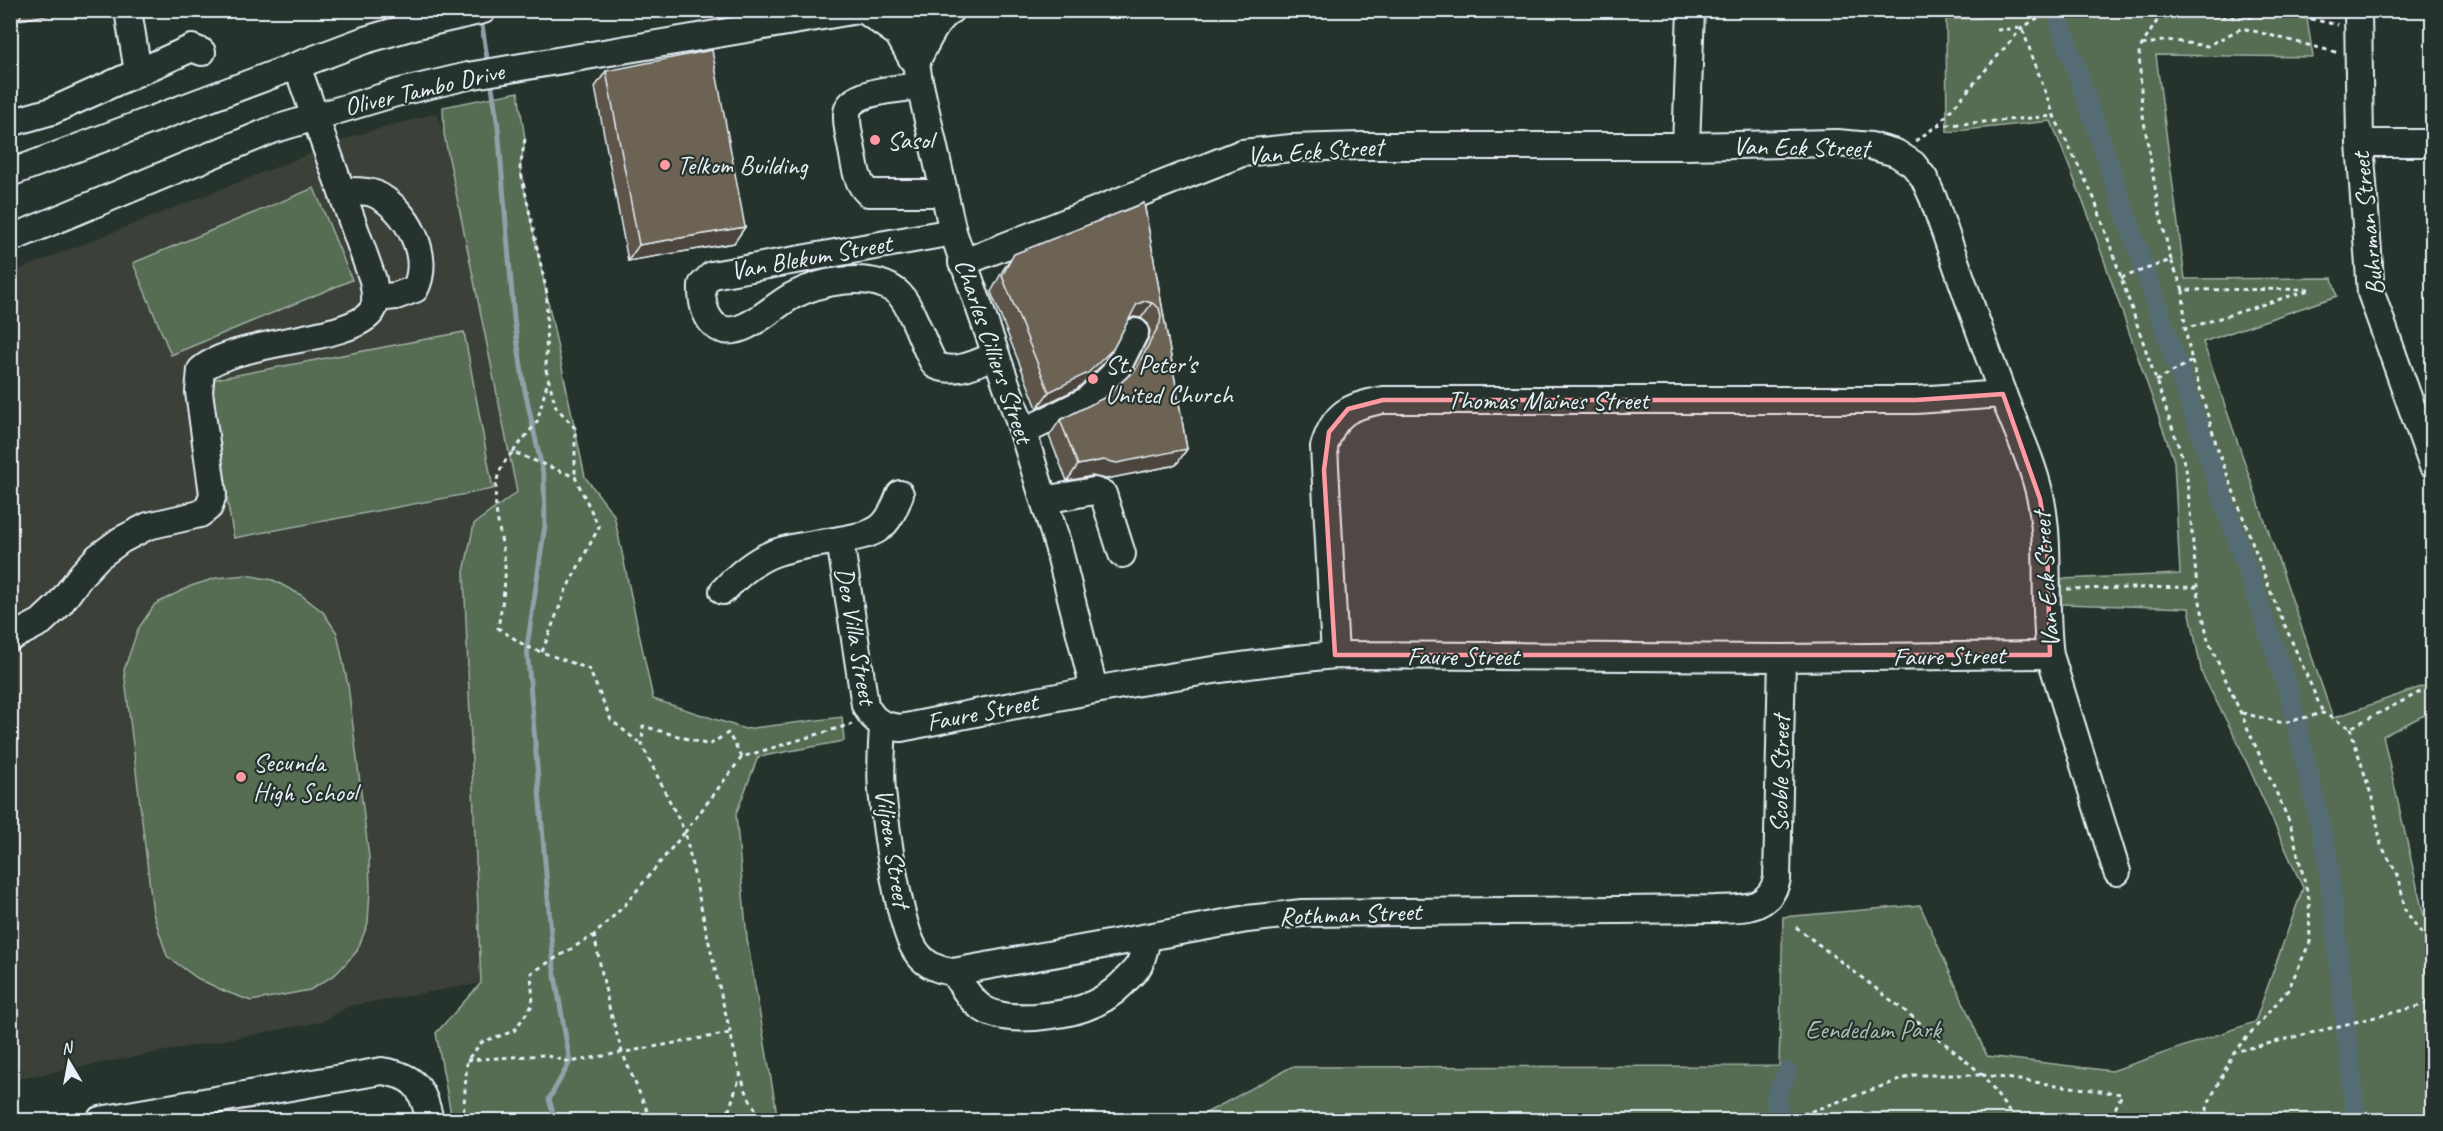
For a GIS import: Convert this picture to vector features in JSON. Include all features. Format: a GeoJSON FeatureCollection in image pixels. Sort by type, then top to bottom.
{"type":"FeatureCollection","features":[{"type":"Feature","properties":{"kind":"street"},"geometry":{"type":"LineString","coordinates":[[128,10],[138,72]]}},
{"type":"Feature","properties":{"kind":"street","name":"Oliver Tambo Drive"},"geometry":{"type":"LineString","coordinates":[[10,238],[272,130],[315,115],[468,76],[858,10]]}},
{"type":"Feature","properties":{"kind":"street"},"geometry":{"type":"LineString","coordinates":[[864,10],[898,34],[910,54],[918,75]]}},
{"type":"Feature","properties":{"kind":"street","name":"Charles Cilliers Street"},"geometry":{"type":"LineString","coordinates":[[909,10],[918,75],[953,232],[1023,432],[1044,500],[1094,689]]}},
{"type":"Feature","properties":{"kind":"street"},"geometry":{"type":"LineString","coordinates":[[944,193],[868,192],[859,180],[847,124],[849,106],[862,96],[918,75],[935,27],[951,10]]}},
{"type":"Feature","properties":{"kind":"street"},"geometry":{"type":"LineString","coordinates":[[1686,146],[1691,10]]}},
{"type":"Feature","properties":{"kind":"street"},"geometry":{"type":"LineString","coordinates":[[10,173],[365,40],[474,12]]}},
{"type":"Feature","properties":{"kind":"street","name":"Buhrman Street"},"geometry":{"type":"LineString","coordinates":[[2358,20],[2360,143],[2371,292],[2386,339],[2421,399],[2433,464]]}},
{"type":"Feature","properties":{"kind":"street"},"geometry":{"type":"LineString","coordinates":[[10,123],[52,111],[192,48],[202,52]]}},
{"type":"Feature","properties":{"kind":"street"},"geometry":{"type":"LineString","coordinates":[[10,638],[41,622],[59,605],[98,557],[121,540],[148,526],[200,514],[209,507],[213,494],[199,392],[201,370],[210,362],[239,352],[361,322],[373,310],[376,298],[365,255],[297,66]]}},
{"type":"Feature","properties":{"kind":"street","name":"Van Eck Street"},"geometry":{"type":"LineString","coordinates":[[962,263],[1242,153],[1291,148],[1361,146],[1686,146],[1838,143],[1871,146],[1896,153],[1913,164],[1924,178],[1933,198],[2003,394],[2029,458],[2040,499],[2047,542],[2047,635],[2050,655],[2117,872]]}},
{"type":"Feature","properties":{"kind":"street"},"geometry":{"type":"LineString","coordinates":[[2360,143],[2433,143]]}},
{"type":"Feature","properties":{"kind":"street"},"geometry":{"type":"LineString","coordinates":[[342,190],[373,193],[396,208],[411,228],[417,249],[420,279],[415,289],[396,296],[376,298]]}},
{"type":"Feature","properties":{"kind":"street","name":"Van Blekum Street"},"geometry":{"type":"LineString","coordinates":[[953,232],[712,275],[702,285],[702,301],[707,318],[716,327],[730,330],[745,327],[790,297],[811,287],[873,281],[898,293],[935,365],[944,369],[965,367],[996,355]]}},
{"type":"Feature","properties":{"kind":"street"},"geometry":{"type":"LineString","coordinates":[[1023,432],[1086,401],[1114,374],[1135,332]]}},
{"type":"Feature","properties":{"kind":"street","name":"Thomas Maines Street"},"geometry":{"type":"LineString","coordinates":[[1335,655],[1324,447],[1333,426],[1348,409],[1383,400],[1916,400],[2003,394]]}},
{"type":"Feature","properties":{"kind":"street"},"geometry":{"type":"LineString","coordinates":[[1044,500],[1094,491],[1103,494],[1122,554]]}},
{"type":"Feature","properties":{"kind":"street","name":"Deo Villa Street"},"geometry":{"type":"LineString","coordinates":[[723,591],[742,570],[760,558],[793,548],[871,534],[881,529],[892,515],[900,494]]}},
{"type":"Feature","properties":{"kind":"street","name":"Deo Villa Street"},"geometry":{"type":"LineString","coordinates":[[840,540],[862,694],[877,721]]}},
{"type":"Feature","properties":{"kind":"street","name":"Faure Street"},"geometry":{"type":"LineString","coordinates":[[877,721],[900,728],[1094,689],[1274,661],[1335,655],[1782,658],[2050,655]]}},
{"type":"Feature","properties":{"kind":"street","name":"Scoble Street"},"geometry":{"type":"LineString","coordinates":[[1774,891],[1777,879],[1778,850],[1782,658]]}},
{"type":"Feature","properties":{"kind":"street","name":"Viljoen Street"},"geometry":{"type":"LineString","coordinates":[[877,721],[882,789],[893,865],[906,931],[916,953],[927,964]]}},
{"type":"Feature","properties":{"kind":"street","name":"Rothman Street"},"geometry":{"type":"LineString","coordinates":[[927,964],[953,972],[1247,920],[1302,913],[1741,908],[1766,900],[1774,891]]}},
{"type":"Feature","properties":{"kind":"street"},"geometry":{"type":"LineString","coordinates":[[953,972],[970,998],[982,1008],[996,1015],[1019,1018],[1060,1015],[1085,1009],[1105,999],[1118,988],[1138,966],[1147,939]]}},
{"type":"Feature","properties":{"kind":"street"},"geometry":{"type":"LineString","coordinates":[[100,1120],[382,1071],[402,1074],[412,1081],[421,1093],[430,1120]]}},
{"type":"Feature","properties":{"kind":"path"},"geometry":{"type":"LineString","coordinates":[[1896,153],[1937,126],[2022,28],[2050,10]]}},
{"type":"Feature","properties":{"kind":"path"},"geometry":{"type":"LineString","coordinates":[[2358,20],[2280,12],[2247,18],[2162,12],[2139,50],[2142,108],[2158,205],[2171,260],[2183,290],[2185,329],[2192,361],[2217,447],[2273,598],[2323,713],[2350,728],[2373,801],[2381,845],[2399,877],[2405,910],[2433,948]]}},
{"type":"Feature","properties":{"kind":"path"},"geometry":{"type":"LineString","coordinates":[[1997,30],[2022,28]]}},
{"type":"Feature","properties":{"kind":"path"},"geometry":{"type":"LineString","coordinates":[[2022,28],[2054,116],[2094,198],[2186,468],[2197,588],[2208,640],[2290,823],[2309,899],[2310,942],[2288,990],[2234,1052],[2208,1104],[2205,1120]]}},
{"type":"Feature","properties":{"kind":"path"},"geometry":{"type":"LineString","coordinates":[[2142,45],[2167,40],[2207,46],[2242,28],[2359,59]]}},
{"type":"Feature","properties":{"kind":"path"},"geometry":{"type":"LineString","coordinates":[[1937,126],[2054,116]]}},
{"type":"Feature","properties":{"kind":"path"},"geometry":{"type":"LineString","coordinates":[[525,139],[520,168],[547,294],[546,370],[556,407],[575,428],[575,478],[599,527],[566,590],[542,652]]}},
{"type":"Feature","properties":{"kind":"path"},"geometry":{"type":"LineString","coordinates":[[2121,278],[2171,260]]}},
{"type":"Feature","properties":{"kind":"path"},"geometry":{"type":"LineString","coordinates":[[2183,290],[2313,288],[2185,329]]}},
{"type":"Feature","properties":{"kind":"path"},"geometry":{"type":"LineString","coordinates":[[2156,381],[2192,361]]}},
{"type":"Feature","properties":{"kind":"path"},"geometry":{"type":"LineString","coordinates":[[548,379],[537,422],[501,464],[494,505],[505,568],[498,628],[527,647],[589,669],[611,720],[642,746],[685,832],[709,949],[730,1033],[741,1075],[760,1120]]}},
{"type":"Feature","properties":{"kind":"path"},"geometry":{"type":"LineString","coordinates":[[513,452],[575,478]]}},
{"type":"Feature","properties":{"kind":"path"},"geometry":{"type":"LineString","coordinates":[[2047,589],[2197,588]]}},
{"type":"Feature","properties":{"kind":"path"},"geometry":{"type":"LineString","coordinates":[[2350,728],[2433,686]]}},
{"type":"Feature","properties":{"kind":"path"},"geometry":{"type":"LineString","coordinates":[[2242,713],[2283,723],[2323,713]]}},
{"type":"Feature","properties":{"kind":"path"},"geometry":{"type":"LineString","coordinates":[[463,1120],[467,1060],[482,1042],[514,1031],[533,1004],[531,973],[594,935],[624,906],[685,832],[742,756],[877,721]]}},
{"type":"Feature","properties":{"kind":"path"},"geometry":{"type":"LineString","coordinates":[[642,746],[643,726],[709,745],[728,732],[742,756]]}},
{"type":"Feature","properties":{"kind":"path"},"geometry":{"type":"LineString","coordinates":[[1796,927],[1909,1014],[1983,1075],[2015,1120]]}},
{"type":"Feature","properties":{"kind":"path"},"geometry":{"type":"LineString","coordinates":[[594,935],[609,1007],[622,1052],[651,1120]]}},
{"type":"Feature","properties":{"kind":"path"},"geometry":{"type":"LineString","coordinates":[[2234,1052],[2433,1003]]}},
{"type":"Feature","properties":{"kind":"path"},"geometry":{"type":"LineString","coordinates":[[467,1060],[544,1055],[570,1062],[730,1033]]}},
{"type":"Feature","properties":{"kind":"path"},"geometry":{"type":"LineString","coordinates":[[726,1120],[741,1075]]}},
{"type":"Feature","properties":{"kind":"path"},"geometry":{"type":"LineString","coordinates":[[1774,1120],[1796,1117],[1914,1075],[1983,1075],[2122,1094],[2110,1120]]}},
{"type":"Feature","properties":{"kind":"path"},"geometry":{"type":"LineString","coordinates":[[758,1114],[765,1120]]}},
{"type":"Feature","properties":{"kind":"path"},"geometry":{"type":"LineString","coordinates":[[1796,1117],[1814,1120]]}},
{"type":"Feature","properties":{"kind":"highlighted area"},"geometry":{"type":"Polygon","coordinates":[[[2003,394],[2040,499],[2047,542],[2050,655],[1335,655],[1324,470],[1329,432],[1348,409],[1383,400],[1916,400],[2003,394]]]}},
{"type":"Feature","properties":{"kind":"shaded area","name":"Secunda High School"},"geometry":{"type":"Polygon","coordinates":[[[437,113],[444,134],[517,492],[474,524],[464,572],[481,983],[349,1006],[321,1022],[11,1080],[11,273],[357,135],[437,113]]]}},
{"type":"Feature","properties":{"kind":"green space","name":"Eendedam Park"},"geometry":{"type":"Polygon","coordinates":[[[2306,12],[2313,57],[2156,55],[2185,279],[2332,278],[2337,296],[2203,342],[2333,718],[2432,683],[2432,711],[2383,736],[2424,917],[2432,922],[2432,1120],[1193,1120],[1291,1067],[1779,1066],[1783,917],[1920,905],[1987,1056],[2112,1071],[2255,1022],[2303,888],[2237,741],[2202,674],[2189,608],[2061,604],[2061,579],[2180,574],[2174,461],[2089,217],[2051,121],[1947,132],[1946,19],[2306,12]]]}},
{"type":"Feature","properties":{"kind":"green space"},"geometry":{"type":"Polygon","coordinates":[[[518,92],[525,139],[520,168],[585,477],[614,515],[653,699],[745,729],[842,717],[844,741],[758,757],[736,814],[747,939],[778,1120],[452,1120],[436,1033],[481,983],[464,572],[474,524],[517,492],[444,134],[443,107],[518,92]]]}},
{"type":"Feature","properties":{"kind":"green space"},"geometry":{"type":"Polygon","coordinates":[[[314,188],[352,280],[171,355],[133,263],[314,188]]]}},
{"type":"Feature","properties":{"kind":"green space"},"geometry":{"type":"Polygon","coordinates":[[[464,332],[493,489],[234,538],[205,381],[464,332]]]}},
{"type":"Feature","properties":{"kind":"green space"},"geometry":{"type":"Polygon","coordinates":[[[246,575],[273,580],[301,595],[323,612],[337,633],[348,685],[369,858],[370,890],[368,923],[357,951],[336,974],[310,990],[251,1001],[197,978],[167,956],[153,913],[124,670],[138,629],[155,604],[191,586],[216,578],[246,575]]]}},
{"type":"Feature","properties":{"kind":"building","name":"Telkom Building"},"geometry":{"type":"Polygon","coordinates":[[[712,50],[745,227],[639,245],[606,71],[712,50]]]}},
{"type":"Feature","properties":{"kind":"building","name":"St. Peter's United Church"},"geometry":{"type":"Polygon","coordinates":[[[1144,203],[1187,449],[1117,463],[1103,460],[1078,465],[1060,420],[1104,398],[1136,369],[1160,323],[1159,308],[1145,301],[1137,304],[1113,349],[1088,373],[1049,392],[1002,276],[1014,254],[1144,203]]]}},
{"type":"Feature","properties":{"kind":"waterway"},"geometry":{"type":"LineString","coordinates":[[2059,10],[2060,22],[2290,695],[2327,853],[2356,1120]]}},
{"type":"Feature","properties":{"kind":"waterway"},"geometry":{"type":"LineString","coordinates":[[481,18],[488,65]]}},
{"type":"Feature","properties":{"kind":"waterway"},"geometry":{"type":"LineString","coordinates":[[491,80],[498,127],[514,319],[524,386],[544,478],[545,525],[527,647],[554,970],[570,1062],[549,1099],[555,1120]]}},
{"type":"Feature","properties":{"kind":"waterway"},"geometry":{"type":"LineString","coordinates":[[1779,1120],[1776,1097],[1787,1072]]}},
{"type":"Feature","properties":{"kind":"place","name":"Sasol"},"geometry":{"type":"Point","coordinates":[875,140]}},
{"type":"Feature","properties":{"kind":"place","name":"Telkom Building"},"geometry":{"type":"Point","coordinates":[665,165]}},
{"type":"Feature","properties":{"kind":"place","name":"St. Peter's United Church"},"geometry":{"type":"Point","coordinates":[1093,379]}},
{"type":"Feature","properties":{"kind":"place","name":"Secunda High School"},"geometry":{"type":"Point","coordinates":[241,777]}}]}
